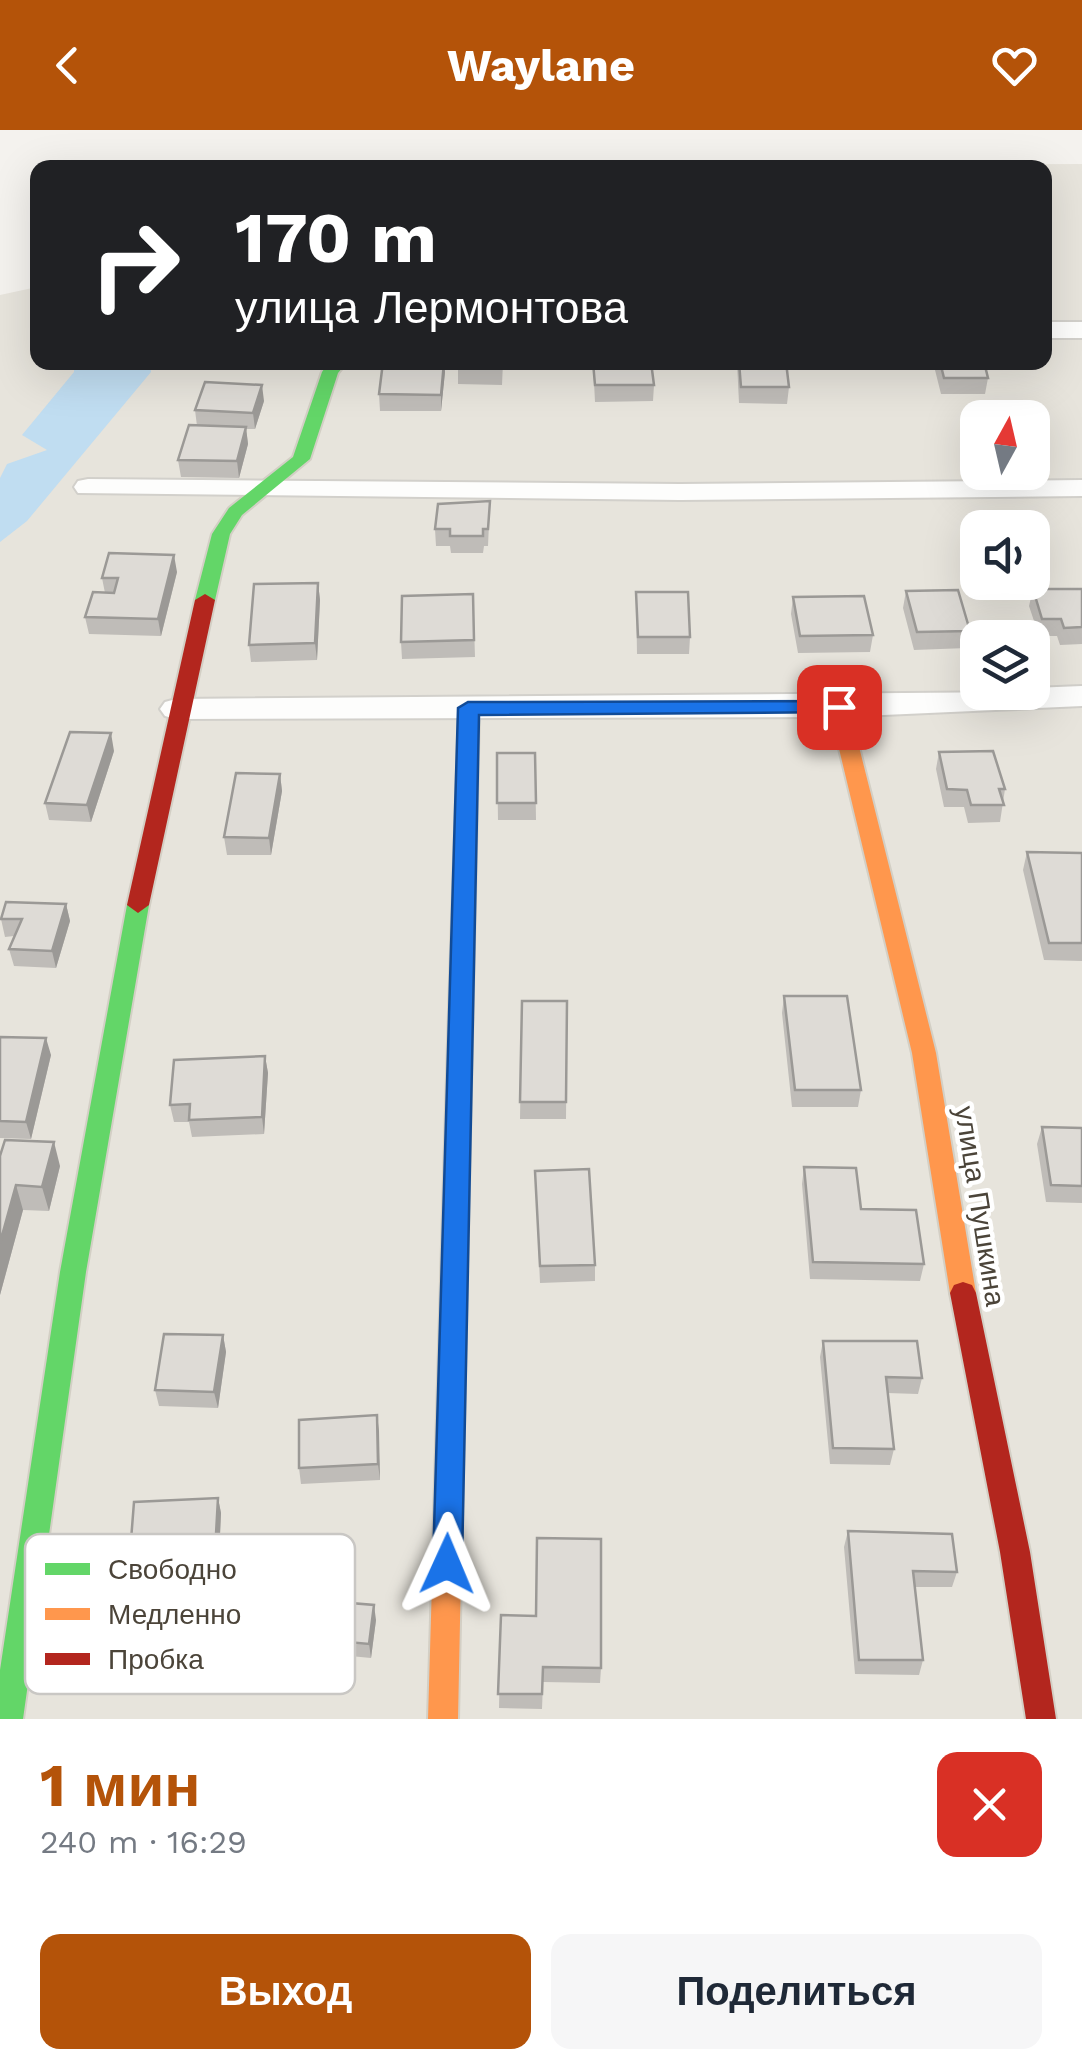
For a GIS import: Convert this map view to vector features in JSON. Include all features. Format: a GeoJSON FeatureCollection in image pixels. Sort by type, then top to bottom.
{"type":"FeatureCollection","features":[{"type":"Feature","properties":{"kind":"street"},"geometry":{"type":"LineString","coordinates":[[1052,330],[1082,330]]}},
{"type":"Feature","properties":{"kind":"street"},"geometry":{"type":"LineString","coordinates":[[34,1534],[72,1259],[176,709],[221,534],[235,512],[300,459],[332,370]]}},
{"type":"Feature","properties":{"kind":"street"},"geometry":{"type":"LineString","coordinates":[[88,487],[680,492],[1082,488]]}},
{"type":"Feature","properties":{"kind":"street"},"geometry":{"type":"LineString","coordinates":[[176,709],[839,707],[1082,696]]}},
{"type":"Feature","properties":{"kind":"street","name":"улица Пушкина"},"geometry":{"type":"LineString","coordinates":[[839,707],[924,1053],[960,1281],[1015,1552],[1041,1719]]}},
{"type":"Feature","properties":{"kind":"street"},"geometry":{"type":"LineString","coordinates":[[444,1719],[468,708]]}},
{"type":"Feature","properties":{"kind":"street"},"geometry":{"type":"LineString","coordinates":[[8,1719],[25,1597]]}},
{"type":"Feature","properties":{"kind":"shaded area"},"geometry":{"type":"Polygon","coordinates":[[[1052,164],[1082,164],[1082,1719],[0,1719],[0,295],[30,289],[30,370],[1052,370],[1052,164]]]}},
{"type":"Feature","properties":{"kind":"water"},"geometry":{"type":"Polygon","coordinates":[[[74,372],[151,372],[27,521],[0,542],[0,478],[7,464],[47,450],[22,435],[74,372]]]}},
{"type":"Feature","properties":{"kind":"building"},"geometry":{"type":"Polygon","coordinates":[[[382,370],[443,370],[441,395],[379,394],[382,370]]]}},
{"type":"Feature","properties":{"kind":"building"},"geometry":{"type":"Polygon","coordinates":[[[594,370],[652,370],[654,385],[595,385],[594,370]]]}},
{"type":"Feature","properties":{"kind":"building"},"geometry":{"type":"Polygon","coordinates":[[[740,370],[787,370],[789,387],[741,387],[740,370]]]}},
{"type":"Feature","properties":{"kind":"building"},"geometry":{"type":"Polygon","coordinates":[[[942,370],[986,370],[988,378],[944,378],[942,370]]]}},
{"type":"Feature","properties":{"kind":"building"},"geometry":{"type":"Polygon","coordinates":[[[205,382],[262,385],[253,413],[195,410],[205,382]]]}},
{"type":"Feature","properties":{"kind":"building"},"geometry":{"type":"Polygon","coordinates":[[[189,425],[246,427],[237,461],[178,460],[189,425]]]}},
{"type":"Feature","properties":{"kind":"building"},"geometry":{"type":"Polygon","coordinates":[[[490,501],[488,529],[483,529],[483,536],[450,536],[450,529],[435,529],[438,504],[490,501]]]}},
{"type":"Feature","properties":{"kind":"building"},"geometry":{"type":"Polygon","coordinates":[[[109,553],[174,555],[158,619],[85,617],[93,592],[114,593],[118,578],[102,578],[109,553]]]}},
{"type":"Feature","properties":{"kind":"building"},"geometry":{"type":"Polygon","coordinates":[[[318,583],[315,643],[249,645],[254,584],[318,583]]]}},
{"type":"Feature","properties":{"kind":"building"},"geometry":{"type":"Polygon","coordinates":[[[1050,589],[1082,589],[1082,627],[1064,628],[1061,619],[1042,619],[1036,600],[1050,600],[1050,589]]]}},
{"type":"Feature","properties":{"kind":"building"},"geometry":{"type":"Polygon","coordinates":[[[958,590],[967,620],[960,620],[960,631],[917,632],[906,591],[958,590]]]}},
{"type":"Feature","properties":{"kind":"building"},"geometry":{"type":"Polygon","coordinates":[[[636,592],[688,592],[690,637],[638,637],[636,592]]]}},
{"type":"Feature","properties":{"kind":"building"},"geometry":{"type":"Polygon","coordinates":[[[473,594],[474,640],[401,642],[402,596],[473,594]]]}},
{"type":"Feature","properties":{"kind":"building"},"geometry":{"type":"Polygon","coordinates":[[[864,596],[873,635],[800,636],[793,597],[864,596]]]}},
{"type":"Feature","properties":{"kind":"building"},"geometry":{"type":"Polygon","coordinates":[[[70,732],[111,733],[87,805],[45,803],[70,732]]]}},
{"type":"Feature","properties":{"kind":"building"},"geometry":{"type":"Polygon","coordinates":[[[993,751],[1005,789],[999,789],[1004,805],[971,805],[967,790],[947,789],[939,752],[993,751]]]}},
{"type":"Feature","properties":{"kind":"building"},"geometry":{"type":"Polygon","coordinates":[[[497,753],[535,753],[536,803],[497,803],[497,753]]]}},
{"type":"Feature","properties":{"kind":"building"},"geometry":{"type":"Polygon","coordinates":[[[236,773],[280,774],[269,838],[224,837],[236,773]]]}},
{"type":"Feature","properties":{"kind":"building"},"geometry":{"type":"Polygon","coordinates":[[[1027,852],[1082,853],[1082,943],[1049,943],[1027,852]]]}},
{"type":"Feature","properties":{"kind":"building"},"geometry":{"type":"Polygon","coordinates":[[[6,902],[66,904],[52,951],[9,949],[22,919],[1,919],[6,902]]]}},
{"type":"Feature","properties":{"kind":"building"},"geometry":{"type":"Polygon","coordinates":[[[784,996],[847,996],[861,1090],[795,1090],[784,996]]]}},
{"type":"Feature","properties":{"kind":"building"},"geometry":{"type":"Polygon","coordinates":[[[522,1001],[567,1001],[566,1102],[520,1102],[522,1001]]]}},
{"type":"Feature","properties":{"kind":"building"},"geometry":{"type":"Polygon","coordinates":[[[0,1037],[46,1038],[26,1122],[0,1121],[0,1037]]]}},
{"type":"Feature","properties":{"kind":"building"},"geometry":{"type":"Polygon","coordinates":[[[265,1056],[262,1117],[189,1120],[190,1104],[170,1105],[174,1060],[265,1056]]]}},
{"type":"Feature","properties":{"kind":"building"},"geometry":{"type":"Polygon","coordinates":[[[1042,1127],[1082,1128],[1082,1186],[1051,1185],[1042,1127]]]}},
{"type":"Feature","properties":{"kind":"building"},"geometry":{"type":"Polygon","coordinates":[[[5,1140],[54,1142],[42,1187],[16,1185],[0,1243],[0,1156],[5,1140]]]}},
{"type":"Feature","properties":{"kind":"building"},"geometry":{"type":"Polygon","coordinates":[[[804,1167],[856,1168],[861,1209],[916,1210],[924,1264],[813,1262],[804,1167]]]}},
{"type":"Feature","properties":{"kind":"building"},"geometry":{"type":"Polygon","coordinates":[[[589,1169],[595,1265],[540,1266],[535,1171],[589,1169]]]}},
{"type":"Feature","properties":{"kind":"building"},"geometry":{"type":"Polygon","coordinates":[[[164,1334],[223,1335],[214,1392],[155,1390],[164,1334]]]}},
{"type":"Feature","properties":{"kind":"building"},"geometry":{"type":"Polygon","coordinates":[[[823,1341],[917,1341],[922,1378],[886,1377],[894,1449],[833,1448],[823,1341]]]}},
{"type":"Feature","properties":{"kind":"building"},"geometry":{"type":"Polygon","coordinates":[[[377,1415],[378,1464],[299,1468],[299,1420],[377,1415]]]}},
{"type":"Feature","properties":{"kind":"building"},"geometry":{"type":"Polygon","coordinates":[[[218,1498],[216,1534],[131,1534],[134,1502],[218,1498]]]}},
{"type":"Feature","properties":{"kind":"building"},"geometry":{"type":"Polygon","coordinates":[[[848,1531],[952,1534],[957,1572],[913,1571],[923,1660],[859,1660],[848,1531]]]}},
{"type":"Feature","properties":{"kind":"building"},"geometry":{"type":"Polygon","coordinates":[[[537,1538],[601,1539],[601,1668],[543,1667],[542,1694],[498,1694],[501,1615],[536,1616],[537,1538]]]}},
{"type":"Feature","properties":{"kind":"building"},"geometry":{"type":"Polygon","coordinates":[[[355,1603],[374,1605],[369,1644],[355,1643],[355,1603]]]}},
{"type":"Feature","properties":{"kind":"traffic: fast"},"geometry":{"type":"LineString","coordinates":[[205,600],[221,534],[235,512],[301,459],[332,370]]}},
{"type":"Feature","properties":{"kind":"traffic: fast"},"geometry":{"type":"LineString","coordinates":[[460,1041],[469,708]]}},
{"type":"Feature","properties":{"kind":"traffic: fast"},"geometry":{"type":"LineString","coordinates":[[35,1534],[73,1272],[138,905]]}},
{"type":"Feature","properties":{"kind":"traffic: fast"},"geometry":{"type":"LineString","coordinates":[[8,1719],[25,1602]]}},
{"type":"Feature","properties":{"kind":"traffic: slow"},"geometry":{"type":"LineString","coordinates":[[839,707],[924,1053],[963,1293]]}},
{"type":"Feature","properties":{"kind":"traffic: slow"},"geometry":{"type":"LineString","coordinates":[[443,1719],[460,1041]]}},
{"type":"Feature","properties":{"kind":"traffic: jam"},"geometry":{"type":"LineString","coordinates":[[138,905],[205,600]]}},
{"type":"Feature","properties":{"kind":"traffic: jam"},"geometry":{"type":"LineString","coordinates":[[963,1293],[1015,1552],[1041,1719]]}},
{"type":"Feature","properties":{"kind":"route"},"geometry":{"type":"LineString","coordinates":[[447,1564],[468,708],[839,707]]}}]}
